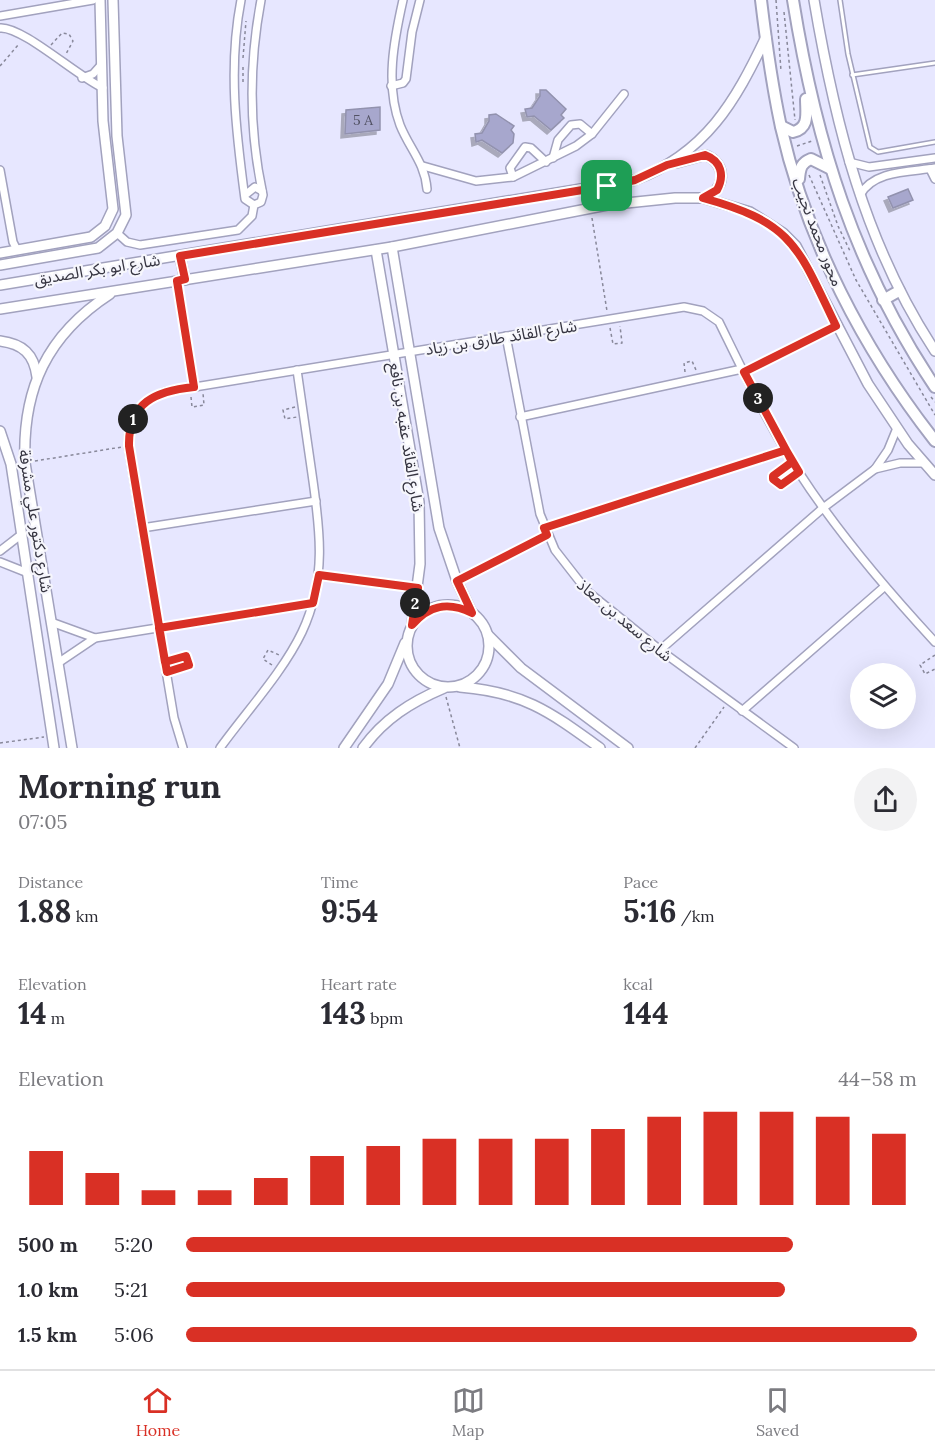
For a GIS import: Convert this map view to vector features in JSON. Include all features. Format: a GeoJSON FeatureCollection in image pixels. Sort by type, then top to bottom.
{"type":"FeatureCollection","features":[{"type":"Feature","properties":{"kind":"main road","name":"محور محمد نجيب"},"geometry":{"type":"LineString","coordinates":[[760,0],[781,126],[799,186],[821,246],[849,307],[887,375],[935,441]]}},
{"type":"Feature","properties":{"kind":"main road","name":"محور محمد نجيب"},"geometry":{"type":"LineString","coordinates":[[793,0],[822,170],[883,300],[935,387]]}},
{"type":"Feature","properties":{"kind":"main road"},"geometry":{"type":"LineString","coordinates":[[781,126],[793,132],[804,127],[806,122],[805,75]]}},
{"type":"Feature","properties":{"kind":"main road"},"geometry":{"type":"LineString","coordinates":[[799,186],[800,168],[804,161],[819,160],[822,170]]}},
{"type":"Feature","properties":{"kind":"main road"},"geometry":{"type":"LineString","coordinates":[[883,300],[899,291]]}},
{"type":"Feature","properties":{"kind":"street"},"geometry":{"type":"LineString","coordinates":[[0,16],[93,0]]}},
{"type":"Feature","properties":{"kind":"street"},"geometry":{"type":"LineString","coordinates":[[0,253],[91,237],[99,232],[110,218],[113,200],[103,121],[100,0]]}},
{"type":"Feature","properties":{"kind":"street"},"geometry":{"type":"LineString","coordinates":[[0,265],[92,249],[108,242],[117,233],[126,214],[117,136],[113,0]]}},
{"type":"Feature","properties":{"kind":"street"},"geometry":{"type":"LineString","coordinates":[[241,0],[234,58],[234,103],[245,195],[247,202],[254,206]]}},
{"type":"Feature","properties":{"kind":"street"},"geometry":{"type":"LineString","coordinates":[[117,233],[127,242],[140,246],[238,230],[252,216],[254,206],[261,202],[262,191],[252,101],[253,61],[261,0]]}},
{"type":"Feature","properties":{"kind":"street"},"geometry":{"type":"LineString","coordinates":[[404,0],[398,23],[392,86],[401,126],[423,166],[427,189]]}},
{"type":"Feature","properties":{"kind":"street"},"geometry":{"type":"LineString","coordinates":[[392,86],[403,83],[406,79],[412,32],[420,0]]}},
{"type":"Feature","properties":{"kind":"street"},"geometry":{"type":"LineString","coordinates":[[814,0],[826,70],[848,162],[899,291],[935,351]]}},
{"type":"Feature","properties":{"kind":"street"},"geometry":{"type":"LineString","coordinates":[[0,28],[10,28],[25,36],[82,78],[103,88]]}},
{"type":"Feature","properties":{"kind":"street","name":"شارع ابو بكر الصديق"},"geometry":{"type":"LineString","coordinates":[[0,285],[635,180],[667,165],[693,147],[727,110],[766,37]]}},
{"type":"Feature","properties":{"kind":"street"},"geometry":{"type":"LineString","coordinates":[[103,62],[116,63]]}},
{"type":"Feature","properties":{"kind":"street"},"geometry":{"type":"LineString","coordinates":[[82,78],[93,74],[103,62]]}},
{"type":"Feature","properties":{"kind":"street"},"geometry":{"type":"LineString","coordinates":[[423,166],[476,181],[513,177],[549,160],[592,134],[624,94]]}},
{"type":"Feature","properties":{"kind":"street"},"geometry":{"type":"LineString","coordinates":[[549,160],[558,140],[571,124],[580,124],[592,134]]}},
{"type":"Feature","properties":{"kind":"street"},"geometry":{"type":"LineString","coordinates":[[513,177],[510,168],[525,147],[531,148],[549,160]]}},
{"type":"Feature","properties":{"kind":"street"},"geometry":{"type":"LineString","coordinates":[[667,165],[698,155],[714,159],[721,171],[721,181],[714,194],[703,198]]}},
{"type":"Feature","properties":{"kind":"street"},"geometry":{"type":"LineString","coordinates":[[848,162],[869,167],[935,158]]}},
{"type":"Feature","properties":{"kind":"street"},"geometry":{"type":"LineString","coordinates":[[860,195],[864,188],[882,176],[932,168],[935,179]]}},
{"type":"Feature","properties":{"kind":"street"},"geometry":{"type":"LineString","coordinates":[[0,170],[13,242],[17,250]]}},
{"type":"Feature","properties":{"kind":"street"},"geometry":{"type":"LineString","coordinates":[[245,195],[255,187],[262,191]]}},
{"type":"Feature","properties":{"kind":"street","name":"شارع ابو بكر الصديق"},"geometry":{"type":"LineString","coordinates":[[0,309],[392,248],[591,208],[631,202],[703,198],[750,212],[783,233],[796,246],[836,326]]}},
{"type":"Feature","properties":{"kind":"street","name":"شارع القائد عقبه بن نافع"},"geometry":{"type":"LineString","coordinates":[[392,248],[437,519],[457,581],[472,613]]}},
{"type":"Feature","properties":{"kind":"street","name":"شارع القائد عقبه بن نافع"},"geometry":{"type":"LineString","coordinates":[[376,250],[419,502],[421,533],[418,588],[412,625]]}},
{"type":"Feature","properties":{"kind":"street"},"geometry":{"type":"LineString","coordinates":[[180,256],[181,280]]}},
{"type":"Feature","properties":{"kind":"street","name":"شارع دكتور علي مشرفة"},"geometry":{"type":"LineString","coordinates":[[72,748],[25,463],[24,434],[28,405],[37,377],[50,351],[68,327],[90,307],[114,291]]}},
{"type":"Feature","properties":{"kind":"street","name":"شارع القائد طارق بن زياد"},"geometry":{"type":"LineString","coordinates":[[183,748],[177,730],[129,446],[131,422],[144,403],[164,392],[195,386],[684,308],[703,311],[719,322],[792,462],[823,508],[884,587],[935,642]]}},
{"type":"Feature","properties":{"kind":"street"},"geometry":{"type":"LineString","coordinates":[[836,326],[868,384],[897,428],[935,475]]}},
{"type":"Feature","properties":{"kind":"street","name":"شارع سعد بن معاذ"},"geometry":{"type":"LineString","coordinates":[[506,336],[536,500],[546,531],[564,565],[587,591],[660,650],[794,748]]}},
{"type":"Feature","properties":{"kind":"street"},"geometry":{"type":"LineString","coordinates":[[0,341],[15,343],[27,350],[35,363],[37,377]]}},
{"type":"Feature","properties":{"kind":"street"},"geometry":{"type":"LineString","coordinates":[[220,748],[302,632],[313,603],[319,575],[321,538],[297,370]]}},
{"type":"Feature","properties":{"kind":"street"},"geometry":{"type":"LineString","coordinates":[[520,417],[743,370]]}},
{"type":"Feature","properties":{"kind":"street"},"geometry":{"type":"LineString","coordinates":[[660,650],[823,508],[875,469],[888,450],[897,428]]}},
{"type":"Feature","properties":{"kind":"street","name":"شارع دكتور علي مشرفة"},"geometry":{"type":"LineString","coordinates":[[0,431],[11,464],[54,748]]}},
{"type":"Feature","properties":{"kind":"street"},"geometry":{"type":"LineString","coordinates":[[546,531],[786,450]]}},
{"type":"Feature","properties":{"kind":"street"},"geometry":{"type":"LineString","coordinates":[[875,469],[900,463],[925,463]]}},
{"type":"Feature","properties":{"kind":"street"},"geometry":{"type":"LineString","coordinates":[[142,528],[316,501]]}},
{"type":"Feature","properties":{"kind":"street"},"geometry":{"type":"LineString","coordinates":[[0,551],[22,534]]}},
{"type":"Feature","properties":{"kind":"street"},"geometry":{"type":"LineString","coordinates":[[0,562],[28,573]]}},
{"type":"Feature","properties":{"kind":"street"},"geometry":{"type":"LineString","coordinates":[[742,711],[884,587]]}},
{"type":"Feature","properties":{"kind":"street"},"geometry":{"type":"LineString","coordinates":[[32,600],[47,597]]}},
{"type":"Feature","properties":{"kind":"street"},"geometry":{"type":"LineString","coordinates":[[58,663],[95,638],[313,603]]}},
{"type":"Feature","properties":{"kind":"street"},"geometry":{"type":"LineString","coordinates":[[344,748],[388,684],[412,625],[421,615],[440,606],[460,606],[482,622],[488,634],[540,683],[628,748]]}},
{"type":"Feature","properties":{"kind":"street"},"geometry":{"type":"LineString","coordinates":[[51,622],[95,638]]}},
{"type":"Feature","properties":{"kind":"street"},"geometry":{"type":"LineString","coordinates":[[457,687],[475,677],[487,661],[488,634]]}},
{"type":"Feature","properties":{"kind":"street"},"geometry":{"type":"LineString","coordinates":[[407,638],[406,652],[415,671],[430,684],[444,688],[457,687],[505,693],[528,700],[549,711],[600,748]]}},
{"type":"Feature","properties":{"kind":"street"},"geometry":{"type":"LineString","coordinates":[[363,748],[372,735],[405,707],[444,688]]}},
{"type":"Feature","properties":{"kind":"lane"},"geometry":{"type":"LineString","coordinates":[[840,0],[852,75],[872,150],[878,152],[935,142]]}},
{"type":"Feature","properties":{"kind":"lane"},"geometry":{"type":"LineString","coordinates":[[852,75],[935,63]]}},
{"type":"Feature","properties":{"kind":"path"},"geometry":{"type":"LineString","coordinates":[[776,0],[782,80]]}},
{"type":"Feature","properties":{"kind":"path"},"geometry":{"type":"LineString","coordinates":[[784,9],[796,124]]}},
{"type":"Feature","properties":{"kind":"path"},"geometry":{"type":"LineString","coordinates":[[46,52],[58,35],[69,34],[71,45],[60,62]]}},
{"type":"Feature","properties":{"kind":"path"},"geometry":{"type":"LineString","coordinates":[[0,66],[25,36]]}},
{"type":"Feature","properties":{"kind":"path"},"geometry":{"type":"LineString","coordinates":[[808,171],[844,254],[875,317],[935,415]]}},
{"type":"Feature","properties":{"kind":"path"},"geometry":{"type":"LineString","coordinates":[[591,208],[614,344],[622,342],[619,319]]}},
{"type":"Feature","properties":{"kind":"path"},"geometry":{"type":"LineString","coordinates":[[844,254],[850,251]]}},
{"type":"Feature","properties":{"kind":"path"},"geometry":{"type":"LineString","coordinates":[[181,280],[195,386],[193,407],[205,404],[195,386]]}},
{"type":"Feature","properties":{"kind":"path"},"geometry":{"type":"LineString","coordinates":[[743,370],[836,326]]}},
{"type":"Feature","properties":{"kind":"path"},"geometry":{"type":"LineString","coordinates":[[687,382],[683,365],[685,362],[694,361],[698,379]]}},
{"type":"Feature","properties":{"kind":"path"},"geometry":{"type":"LineString","coordinates":[[302,405],[283,410],[285,418],[303,416]]}},
{"type":"Feature","properties":{"kind":"path"},"geometry":{"type":"LineString","coordinates":[[25,463],[129,446]]}},
{"type":"Feature","properties":{"kind":"path"},"geometry":{"type":"LineString","coordinates":[[792,462],[773,476],[773,479],[781,485],[799,472]]}},
{"type":"Feature","properties":{"kind":"path"},"geometry":{"type":"LineString","coordinates":[[457,581],[546,531]]}},
{"type":"Feature","properties":{"kind":"path"},"geometry":{"type":"LineString","coordinates":[[319,575],[418,588]]}},
{"type":"Feature","properties":{"kind":"path"},"geometry":{"type":"LineString","coordinates":[[278,669],[263,659],[268,650],[285,659]]}},
{"type":"Feature","properties":{"kind":"path"},"geometry":{"type":"LineString","coordinates":[[935,655],[920,665],[925,674],[935,669]]}},
{"type":"Feature","properties":{"kind":"path"},"geometry":{"type":"LineString","coordinates":[[165,662],[186,656],[189,665],[167,672]]}},
{"type":"Feature","properties":{"kind":"path"},"geometry":{"type":"LineString","coordinates":[[444,688],[460,748]]}},
{"type":"Feature","properties":{"kind":"path"},"geometry":{"type":"LineString","coordinates":[[694,748],[729,701]]}},
{"type":"Feature","properties":{"kind":"path"},"geometry":{"type":"LineString","coordinates":[[0,743],[53,736]]}},
{"type":"Feature","properties":{"kind":"building"},"geometry":{"type":"Polygon","coordinates":[[[540,90],[546,90],[566,109],[561,115],[564,118],[551,130],[534,116],[527,117],[525,109],[532,108],[540,96],[540,90]]]}},
{"type":"Feature","properties":{"kind":"building"},"geometry":{"type":"Polygon","coordinates":[[[380,107],[380,130],[345,134],[346,110],[380,107]]]}},
{"type":"Feature","properties":{"kind":"building"},"geometry":{"type":"Polygon","coordinates":[[[496,114],[514,126],[511,130],[514,134],[513,143],[502,153],[482,140],[476,142],[475,134],[482,133],[489,121],[489,115],[496,114]]]}},
{"type":"Feature","properties":{"kind":"building"},"geometry":{"type":"Polygon","coordinates":[[[908,189],[913,200],[893,208],[888,197],[908,189]]]}},
{"type":"Feature","properties":{"kind":"route"},"geometry":{"type":"LineString","coordinates":[[607,186],[180,256],[185,279],[177,281],[194,387],[164,392],[144,403],[136,412],[128,434],[129,446],[159,628],[165,662],[186,656],[189,665],[167,672],[165,662],[159,628],[313,603],[319,575],[418,588],[412,625],[421,615],[433,608],[446,605],[460,606],[472,613],[457,581],[547,535],[544,528],[786,450],[799,472],[781,485],[773,479],[773,476],[792,462],[786,450],[744,372],[836,326],[796,246],[783,233],[750,212],[703,198],[714,194],[722,176],[720,167],[710,156],[698,155],[667,165],[657,172],[635,180],[607,186]]}}]}
